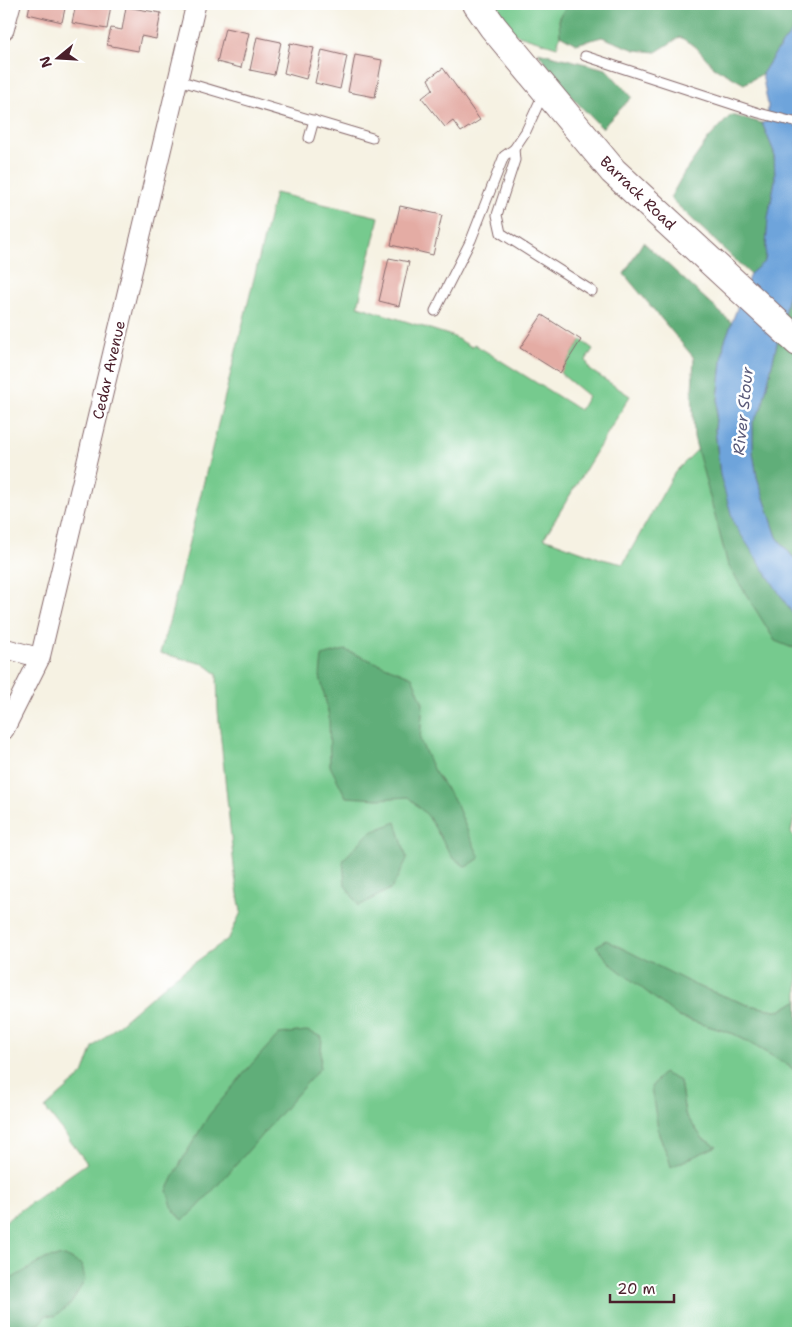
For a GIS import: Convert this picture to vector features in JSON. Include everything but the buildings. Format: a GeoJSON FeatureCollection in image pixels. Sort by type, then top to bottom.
{"type":"FeatureCollection","features":[{"type":"Feature","properties":{"kind":"main road","name":"Barrack Road"},"geometry":{"type":"LineString","coordinates":[[476,4],[613,171],[798,342]]}},
{"type":"Feature","properties":{"kind":"street"},"geometry":{"type":"LineString","coordinates":[[4,30],[11,4]]}},
{"type":"Feature","properties":{"kind":"street","name":"Cedar Avenue"},"geometry":{"type":"LineString","coordinates":[[4,730],[40,658],[196,4]]}},
{"type":"Feature","properties":{"kind":"street"},"geometry":{"type":"LineString","coordinates":[[4,648],[40,658]]}},
{"type":"Feature","properties":{"kind":"lane"},"geometry":{"type":"LineString","coordinates":[[585,56],[758,113],[798,123]]}},
{"type":"Feature","properties":{"kind":"lane"},"geometry":{"type":"LineString","coordinates":[[178,80],[372,138]]}},
{"type":"Feature","properties":{"kind":"lane"},"geometry":{"type":"LineString","coordinates":[[434,311],[470,240],[504,156],[514,149],[526,131],[545,90]]}},
{"type":"Feature","properties":{"kind":"lane"},"geometry":{"type":"LineString","coordinates":[[309,138],[314,120]]}},
{"type":"Feature","properties":{"kind":"lane"},"geometry":{"type":"LineString","coordinates":[[514,149],[515,160],[497,215],[502,233],[592,291]]}},
{"type":"Feature","properties":{"kind":"green space"},"geometry":{"type":"Polygon","coordinates":[[[477,4],[592,4],[567,7],[559,17],[560,35],[557,47],[493,27],[477,4]]]}},
{"type":"Feature","properties":{"kind":"green space"},"geometry":{"type":"Polygon","coordinates":[[[592,4],[798,4],[798,19],[791,33],[762,74],[744,84],[714,67],[696,47],[680,37],[656,52],[635,50],[602,37],[576,44],[560,35],[559,17],[567,7],[592,4]]]}},
{"type":"Feature","properties":{"kind":"green space"},"geometry":{"type":"Polygon","coordinates":[[[538,52],[606,69],[632,97],[602,128],[562,87],[538,52]]]}},
{"type":"Feature","properties":{"kind":"green space"},"geometry":{"type":"Polygon","coordinates":[[[731,115],[762,123],[774,152],[775,180],[768,218],[765,262],[750,274],[670,198],[684,173],[709,138],[731,115]]]}},
{"type":"Feature","properties":{"kind":"green space"},"geometry":{"type":"Polygon","coordinates":[[[275,193],[379,217],[358,306],[452,336],[472,347],[474,344],[580,410],[588,396],[560,373],[581,340],[593,349],[586,360],[590,370],[630,396],[544,538],[602,559],[623,564],[675,472],[698,449],[728,565],[790,647],[798,648],[798,799],[791,832],[798,843],[798,1000],[780,1011],[748,1005],[697,986],[679,1017],[734,1034],[798,1073],[798,1333],[4,1333],[4,1222],[87,1163],[45,1108],[83,1074],[93,1047],[172,979],[229,938],[241,912],[235,876],[218,711],[217,674],[204,664],[160,653],[275,193]],[[680,1081],[659,1135],[668,1156],[716,1146],[703,1139],[685,1114],[680,1081]]]}},
{"type":"Feature","properties":{"kind":"green space"},"geometry":{"type":"Polygon","coordinates":[[[643,242],[732,323],[724,343],[715,429],[720,475],[798,622],[798,648],[775,641],[728,565],[694,437],[692,390],[694,358],[624,274],[643,242]]]}},
{"type":"Feature","properties":{"kind":"green space"},"geometry":{"type":"Polygon","coordinates":[[[798,254],[798,560],[792,556],[777,537],[757,477],[753,452],[753,422],[762,407],[798,254]]]}},
{"type":"Feature","properties":{"kind":"green space"},"geometry":{"type":"Polygon","coordinates":[[[345,650],[412,677],[423,703],[420,740],[434,771],[456,803],[480,858],[466,867],[452,857],[428,816],[408,797],[379,799],[346,797],[330,766],[329,716],[320,676],[322,656],[345,650]]]}},
{"type":"Feature","properties":{"kind":"green space"},"geometry":{"type":"Polygon","coordinates":[[[396,822],[407,859],[392,888],[359,906],[345,885],[343,860],[369,833],[396,822]]]}},
{"type":"Feature","properties":{"kind":"green space"},"geometry":{"type":"Polygon","coordinates":[[[606,940],[697,986],[748,1005],[780,1011],[798,1000],[798,1073],[734,1034],[679,1017],[612,965],[596,946],[606,940]]]}},
{"type":"Feature","properties":{"kind":"green space"},"geometry":{"type":"Polygon","coordinates":[[[307,1031],[322,1037],[320,1068],[234,1167],[197,1208],[183,1220],[174,1212],[167,1191],[181,1162],[209,1115],[279,1034],[307,1031]]]}},
{"type":"Feature","properties":{"kind":"green space"},"geometry":{"type":"Polygon","coordinates":[[[663,1073],[680,1081],[685,1114],[703,1139],[717,1146],[671,1167],[659,1135],[651,1087],[663,1073]]]}},
{"type":"Feature","properties":{"kind":"green space"},"geometry":{"type":"Polygon","coordinates":[[[65,1256],[82,1265],[85,1280],[70,1305],[55,1316],[46,1315],[41,1323],[23,1329],[4,1326],[4,1283],[47,1258],[65,1256]]]}},
{"type":"Feature","properties":{"kind":"water","name":"River Stour"},"geometry":{"type":"Polygon","coordinates":[[[798,19],[798,254],[762,407],[753,422],[753,452],[757,477],[777,537],[792,556],[798,560],[798,622],[734,524],[720,475],[715,429],[724,343],[750,274],[765,261],[768,218],[775,180],[774,152],[762,123],[767,121],[768,105],[762,74],[791,33],[798,19]]]}}]}
